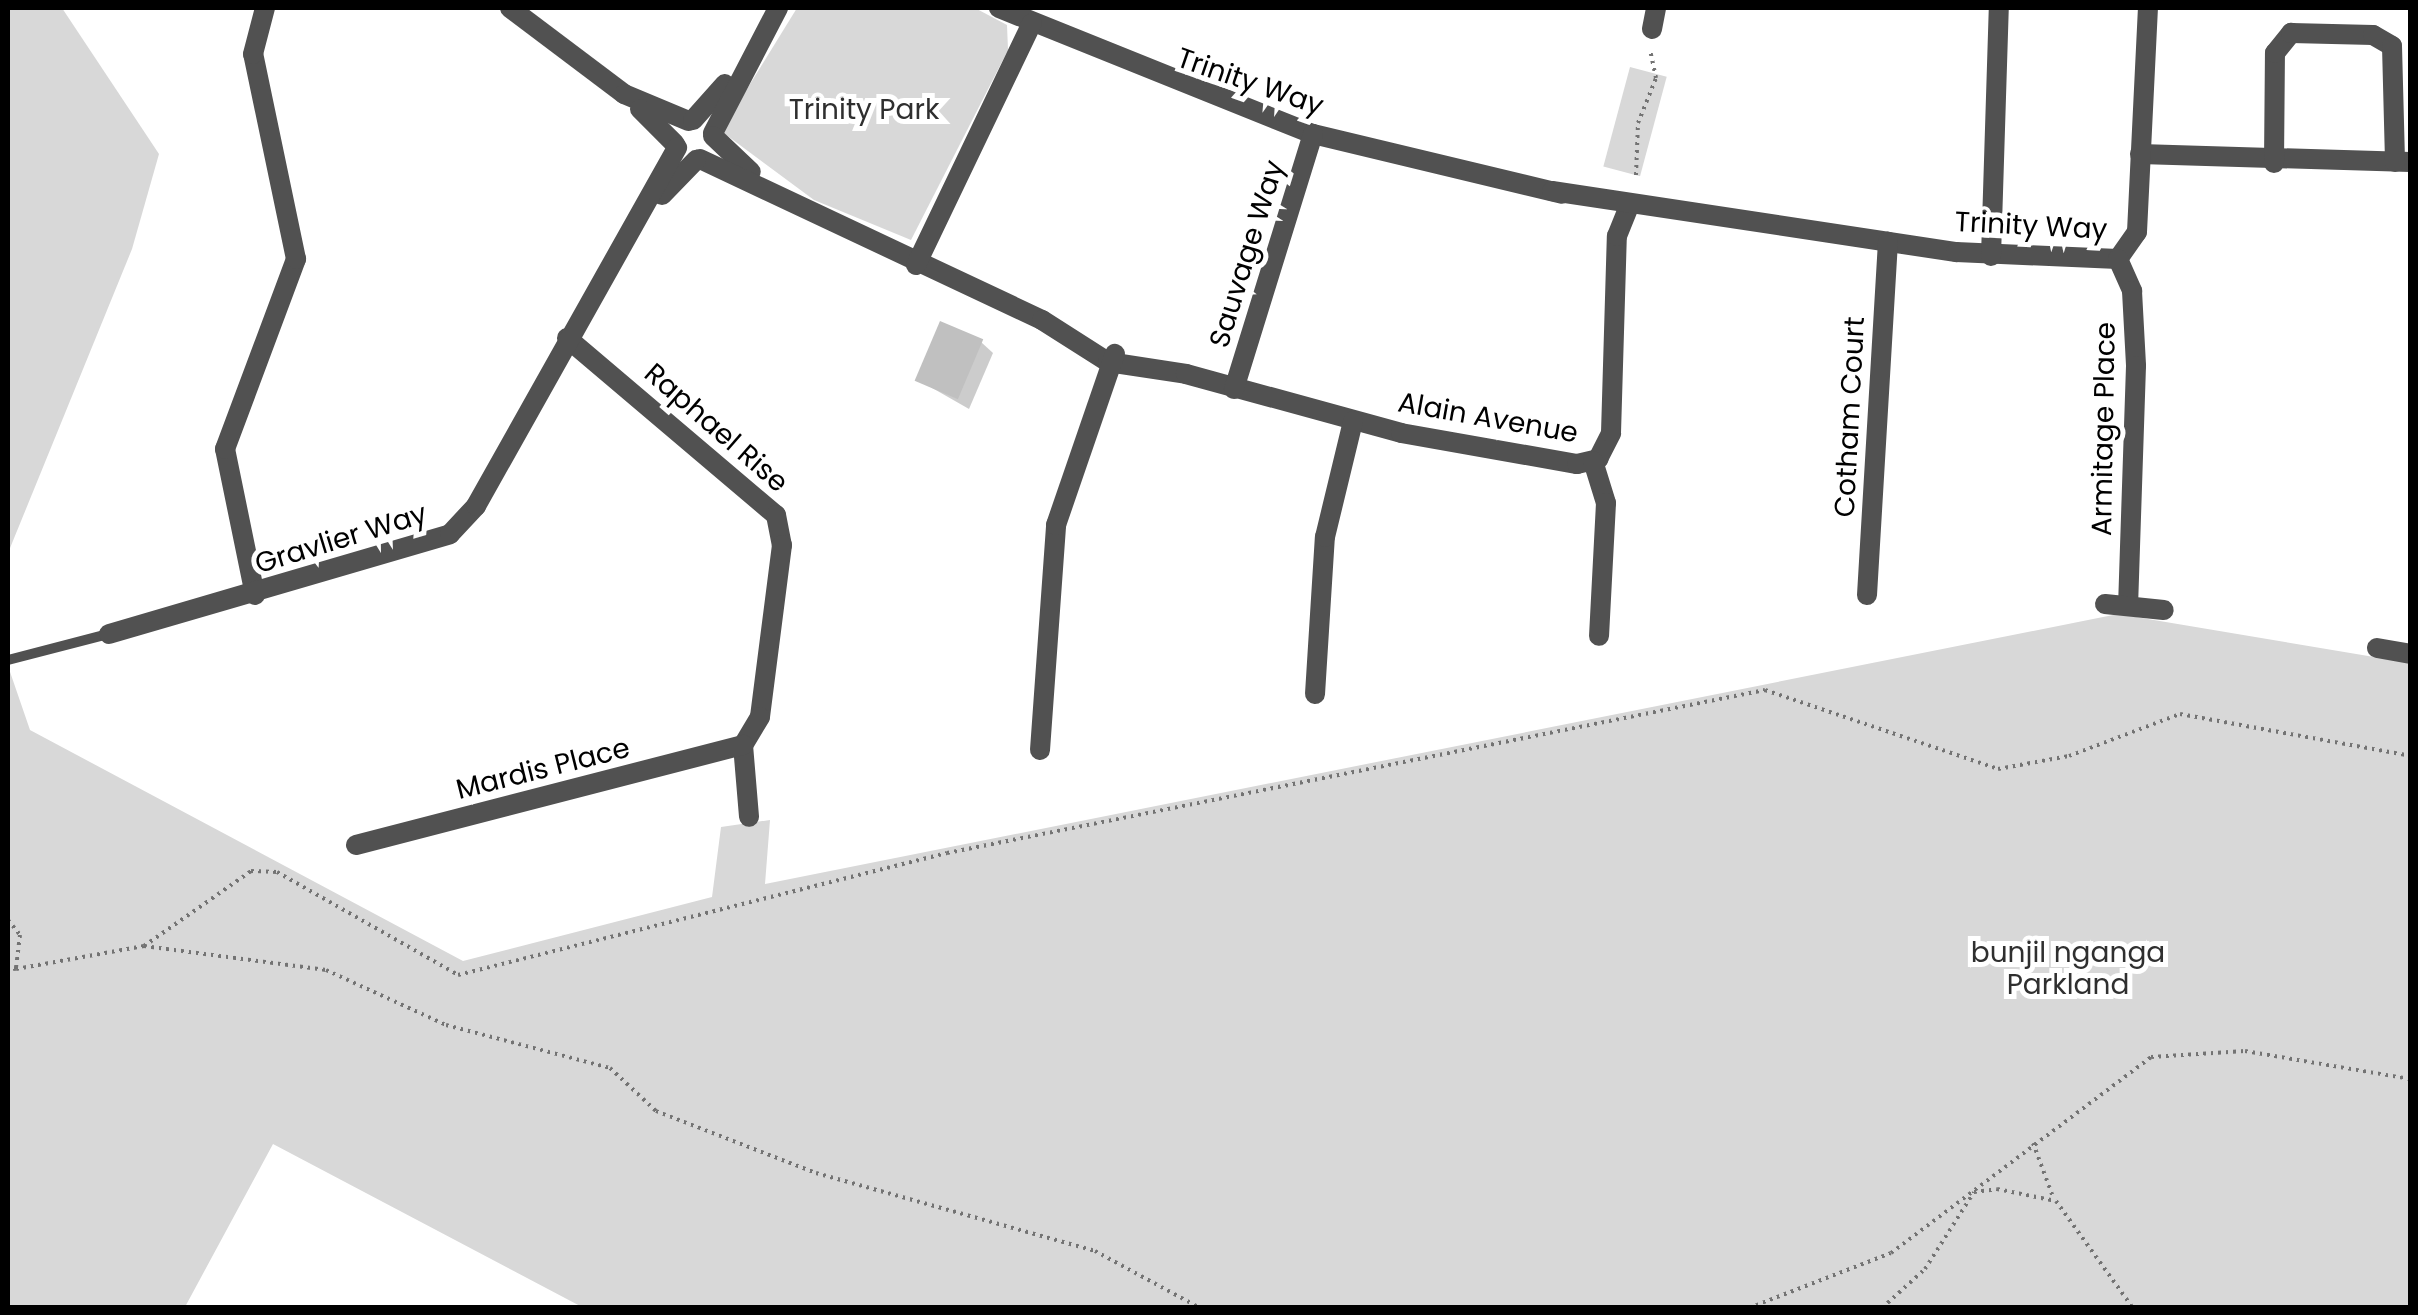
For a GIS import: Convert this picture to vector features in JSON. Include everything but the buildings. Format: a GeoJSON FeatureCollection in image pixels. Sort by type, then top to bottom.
{"type":"FeatureCollection","features":[{"type":"Feature","properties":{"kind":"street"},"geometry":{"type":"LineString","coordinates":[[254,594],[225,448],[296,259],[253,38],[265,8]]}},
{"type":"Feature","properties":{"kind":"street"},"geometry":{"type":"LineString","coordinates":[[263,78],[266,32],[280,8]]}},
{"type":"Feature","properties":{"kind":"street"},"geometry":{"type":"LineString","coordinates":[[510,8],[624,94],[676,146]]}},
{"type":"Feature","properties":{"kind":"street"},"geometry":{"type":"LineString","coordinates":[[624,94],[691,121],[737,72],[778,8]]}},
{"type":"Feature","properties":{"kind":"street","name":"Trinity Way"},"geometry":{"type":"LineString","coordinates":[[999,8],[1313,134],[1552,190],[1627,214],[1698,213],[1991,256],[2118,259],[2137,232],[2149,12]]}},
{"type":"Feature","properties":{"kind":"street"},"geometry":{"type":"LineString","coordinates":[[1649,35],[1656,8]]}},
{"type":"Feature","properties":{"kind":"street"},"geometry":{"type":"LineString","coordinates":[[1991,256],[1999,8]]}},
{"type":"Feature","properties":{"kind":"street"},"geometry":{"type":"LineString","coordinates":[[916,265],[1032,23]]}},
{"type":"Feature","properties":{"kind":"street"},"geometry":{"type":"LineString","coordinates":[[2140,161],[2274,163],[2402,162],[2392,46],[2374,35],[2291,33],[2275,53],[2274,163]]}},
{"type":"Feature","properties":{"kind":"street"},"geometry":{"type":"LineString","coordinates":[[713,134],[737,72]]}},
{"type":"Feature","properties":{"kind":"street","name":"Alain Avenue"},"geometry":{"type":"LineString","coordinates":[[691,121],[713,134],[760,180]]}},
{"type":"Feature","properties":{"kind":"street","name":"Gravlier Way"},"geometry":{"type":"LineString","coordinates":[[108,634],[450,534],[476,506],[567,338],[650,207],[691,121]]}},
{"type":"Feature","properties":{"kind":"street","name":"Gravlier Way"},"geometry":{"type":"LineString","coordinates":[[650,207],[698,159],[713,134]]}},
{"type":"Feature","properties":{"kind":"street","name":"Sauvage Way"},"geometry":{"type":"LineString","coordinates":[[1234,389],[1313,134]]}},
{"type":"Feature","properties":{"kind":"street","name":"Alain Avenue"},"geometry":{"type":"LineString","coordinates":[[676,146],[698,159],[760,180],[916,265],[1042,320],[1115,360],[1186,374],[1353,421],[1507,454],[1593,461],[1611,433],[1627,214]]}},
{"type":"Feature","properties":{"kind":"street","name":"Cotham Court"},"geometry":{"type":"LineString","coordinates":[[1867,595],[1888,242]]}},
{"type":"Feature","properties":{"kind":"street","name":"Armitage Place"},"geometry":{"type":"LineString","coordinates":[[2118,259],[2132,291],[2136,366],[2128,603]]}},
{"type":"Feature","properties":{"kind":"street","name":"Raphael Rise"},"geometry":{"type":"LineString","coordinates":[[567,338],[776,515],[782,545],[760,718],[743,745],[748,817]]}},
{"type":"Feature","properties":{"kind":"street"},"geometry":{"type":"LineString","coordinates":[[1040,750],[1053,540],[1115,360]]}},
{"type":"Feature","properties":{"kind":"street"},"geometry":{"type":"LineString","coordinates":[[1316,694],[1326,537],[1353,421]]}},
{"type":"Feature","properties":{"kind":"street"},"geometry":{"type":"LineString","coordinates":[[1593,461],[1606,503],[1599,636]]}},
{"type":"Feature","properties":{"kind":"street"},"geometry":{"type":"LineString","coordinates":[[2105,604],[2128,603],[2164,610]]}},
{"type":"Feature","properties":{"kind":"street"},"geometry":{"type":"LineString","coordinates":[[2377,648],[2410,654]]}},
{"type":"Feature","properties":{"kind":"street","name":"Mardis Place"},"geometry":{"type":"LineString","coordinates":[[356,845],[743,745]]}},
{"type":"Feature","properties":{"kind":"lane"},"geometry":{"type":"LineString","coordinates":[[8,660],[108,634]]}},
{"type":"Feature","properties":{"kind":"path"},"geometry":{"type":"LineString","coordinates":[[1636,175],[1638,123],[1656,78],[1649,35]]}},
{"type":"Feature","properties":{"kind":"path"},"geometry":{"type":"LineString","coordinates":[[144,946],[251,872],[277,872],[458,974],[946,854],[1765,690],[1998,768],[2055,760],[2180,714],[2410,756]]}},
{"type":"Feature","properties":{"kind":"path"},"geometry":{"type":"LineString","coordinates":[[8,920],[20,935],[16,969]]}},
{"type":"Feature","properties":{"kind":"path"},"geometry":{"type":"LineString","coordinates":[[8,968],[144,946],[326,970],[462,1030],[588,1059],[666,1116],[866,1191],[1095,1251],[1200,1308]]}},
{"type":"Feature","properties":{"kind":"path"},"geometry":{"type":"LineString","coordinates":[[1749,1308],[1854,1274],[1974,1192],[2127,1068],[2177,1049],[2410,1080]]}},
{"type":"Feature","properties":{"kind":"path"},"geometry":{"type":"LineString","coordinates":[[2034,1143],[2056,1201],[2133,1308]]}},
{"type":"Feature","properties":{"kind":"path"},"geometry":{"type":"LineString","coordinates":[[1974,1192],[2056,1201]]}},
{"type":"Feature","properties":{"kind":"path"},"geometry":{"type":"LineString","coordinates":[[1882,1308],[1925,1269],[1974,1192]]}},
{"type":"Feature","properties":{"kind":"green space"},"geometry":{"type":"Polygon","coordinates":[[[8,8],[62,8],[159,154],[132,249],[8,553],[8,8]]]}},
{"type":"Feature","properties":{"kind":"green space","name":"Trinity Park"},"geometry":{"type":"Polygon","coordinates":[[[797,8],[975,8],[1007,25],[1008,50],[911,240],[814,200],[721,131],[797,8]]]}},
{"type":"Feature","properties":{"kind":"green space"},"geometry":{"type":"Polygon","coordinates":[[[1630,67],[1667,77],[1640,176],[1603,166],[1630,67]]]}},
{"type":"Feature","properties":{"kind":"green space","name":"bunjil nganga Parkland"},"geometry":{"type":"Polygon","coordinates":[[[2118,614],[2410,663],[2410,1307],[582,1307],[273,1144],[185,1307],[8,1307],[8,666],[30,730],[463,961],[712,897],[721,827],[770,820],[765,884],[2118,614]]]}}]}
